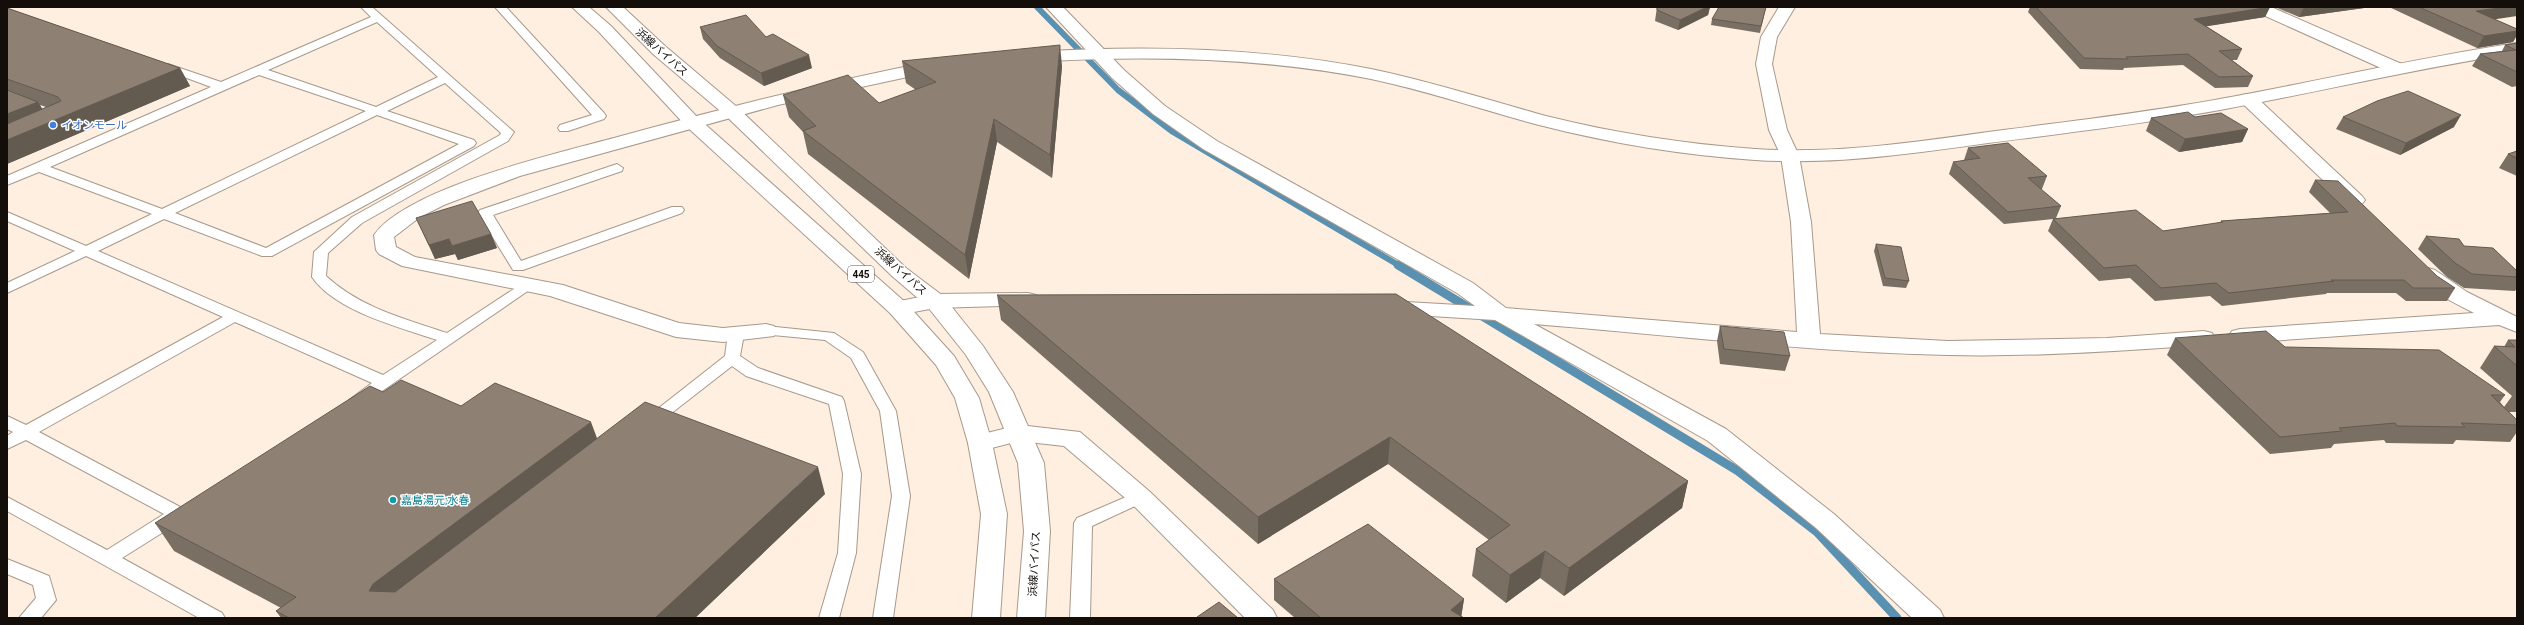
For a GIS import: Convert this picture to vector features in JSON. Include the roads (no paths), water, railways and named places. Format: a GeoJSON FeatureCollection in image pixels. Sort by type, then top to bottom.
{"type":"FeatureCollection","features":[{"type":"Feature","properties":{"kind":"main road","name":"445"},"geometry":{"type":"LineString","coordinates":[[580,7],[605,29],[692,122],[898,308],[946,361],[967,398],[980,443],[994,514],[986,618]]}},
{"type":"Feature","properties":{"kind":"main road","name":"浜線バイパス"},"geometry":{"type":"LineString","coordinates":[[614,7],[659,50],[731,111],[900,272],[935,301],[975,351],[1002,392],[1031,463],[1037,531],[1031,618]]}},
{"type":"Feature","properties":{"kind":"main road"},"geometry":{"type":"LineString","coordinates":[[1054,7],[1118,74],[1159,110],[1210,145],[1465,288],[1500,314],[1717,435],[1825,521],[1930,618]]}},
{"type":"Feature","properties":{"kind":"main road"},"geometry":{"type":"LineString","coordinates":[[1787,7],[1769,37],[1764,64],[1778,130],[1790,156],[1801,222],[1809,340]]}},
{"type":"Feature","properties":{"kind":"main road"},"geometry":{"type":"LineString","coordinates":[[2258,7],[2398,69]]}},
{"type":"Feature","properties":{"kind":"main road"},"geometry":{"type":"LineString","coordinates":[[1019,58],[1098,52],[1193,53],[1262,58],[1350,70],[1547,121],[1635,141],[1733,153],[1790,156],[1885,151],[2083,126],[2248,99],[2398,69],[2517,48]]}},
{"type":"Feature","properties":{"kind":"main road"},"geometry":{"type":"LineString","coordinates":[[766,331],[723,335],[676,330],[531,284],[511,273],[409,262],[386,250],[384,235],[412,214],[462,191],[543,164],[731,111],[858,80],[950,64]]}},
{"type":"Feature","properties":{"kind":"main road"},"geometry":{"type":"LineString","coordinates":[[2248,99],[2368,213]]}},
{"type":"Feature","properties":{"kind":"main road"},"geometry":{"type":"LineString","coordinates":[[2414,261],[2456,296],[2509,322]]}},
{"type":"Feature","properties":{"kind":"main road"},"geometry":{"type":"LineString","coordinates":[[898,308],[935,301],[1046,300]]}},
{"type":"Feature","properties":{"kind":"main road"},"geometry":{"type":"LineString","coordinates":[[1372,307],[1500,314],[1809,340],[1948,348],[2108,345],[2509,322]]}},
{"type":"Feature","properties":{"kind":"main road"},"geometry":{"type":"LineString","coordinates":[[980,443],[1019,433],[1072,438],[1140,497],[1264,618]]}},
{"type":"Feature","properties":{"kind":"lane"},"geometry":{"type":"LineString","coordinates":[[366,7],[508,132],[504,138],[352,224],[321,252],[318,278],[338,296],[383,316],[449,339]]}},
{"type":"Feature","properties":{"kind":"lane"},"geometry":{"type":"LineString","coordinates":[[500,7],[600,116],[564,128]]}},
{"type":"Feature","properties":{"kind":"lane"},"geometry":{"type":"LineString","coordinates":[[7,181],[378,18]]}},
{"type":"Feature","properties":{"kind":"lane"},"geometry":{"type":"LineString","coordinates":[[156,63],[223,87]]}},
{"type":"Feature","properties":{"kind":"lane"},"geometry":{"type":"LineString","coordinates":[[39,167],[161,215],[267,253],[470,143],[378,110],[259,71]]}},
{"type":"Feature","properties":{"kind":"lane"},"geometry":{"type":"LineString","coordinates":[[7,289],[447,77]]}},
{"type":"Feature","properties":{"kind":"lane"},"geometry":{"type":"LineString","coordinates":[[616,168],[485,213],[511,273],[677,210]]}},
{"type":"Feature","properties":{"kind":"lane"},"geometry":{"type":"LineString","coordinates":[[7,216],[88,250],[384,382]]}},
{"type":"Feature","properties":{"kind":"lane"},"geometry":{"type":"LineString","coordinates":[[344,408],[531,284]]}},
{"type":"Feature","properties":{"kind":"lane"},"geometry":{"type":"LineString","coordinates":[[7,444],[236,316]]}},
{"type":"Feature","properties":{"kind":"lane"},"geometry":{"type":"LineString","coordinates":[[766,331],[828,336],[852,351],[858,355],[888,411],[901,496],[883,618]]}},
{"type":"Feature","properties":{"kind":"lane"},"geometry":{"type":"LineString","coordinates":[[638,430],[732,358],[736,334]]}},
{"type":"Feature","properties":{"kind":"lane"},"geometry":{"type":"LineString","coordinates":[[732,358],[752,372],[836,401],[852,474],[847,553],[829,618]]}},
{"type":"Feature","properties":{"kind":"lane"},"geometry":{"type":"LineString","coordinates":[[7,422],[184,510],[107,559]]}},
{"type":"Feature","properties":{"kind":"lane"},"geometry":{"type":"LineString","coordinates":[[1080,618],[1083,522],[1140,497]]}},
{"type":"Feature","properties":{"kind":"lane"},"geometry":{"type":"LineString","coordinates":[[7,503],[215,618]]}},
{"type":"Feature","properties":{"kind":"lane"},"geometry":{"type":"LineString","coordinates":[[7,566],[42,580],[46,600],[29,618]]}},
{"type":"Feature","properties":{"kind":"waterway"},"geometry":{"type":"LineString","coordinates":[[1037,7],[1118,90],[1173,132],[1400,266]]}},
{"type":"Feature","properties":{"kind":"waterway"},"geometry":{"type":"LineString","coordinates":[[1398,265],[1738,471],[1817,532],[1897,618]]}},
{"type":"Feature","properties":{"kind":"place","name":"イオンモール"},"geometry":{"type":"Point","coordinates":[53,125]}},
{"type":"Feature","properties":{"kind":"place","name":"嘉島湯元;水春"},"geometry":{"type":"Point","coordinates":[393,500]}}]}
